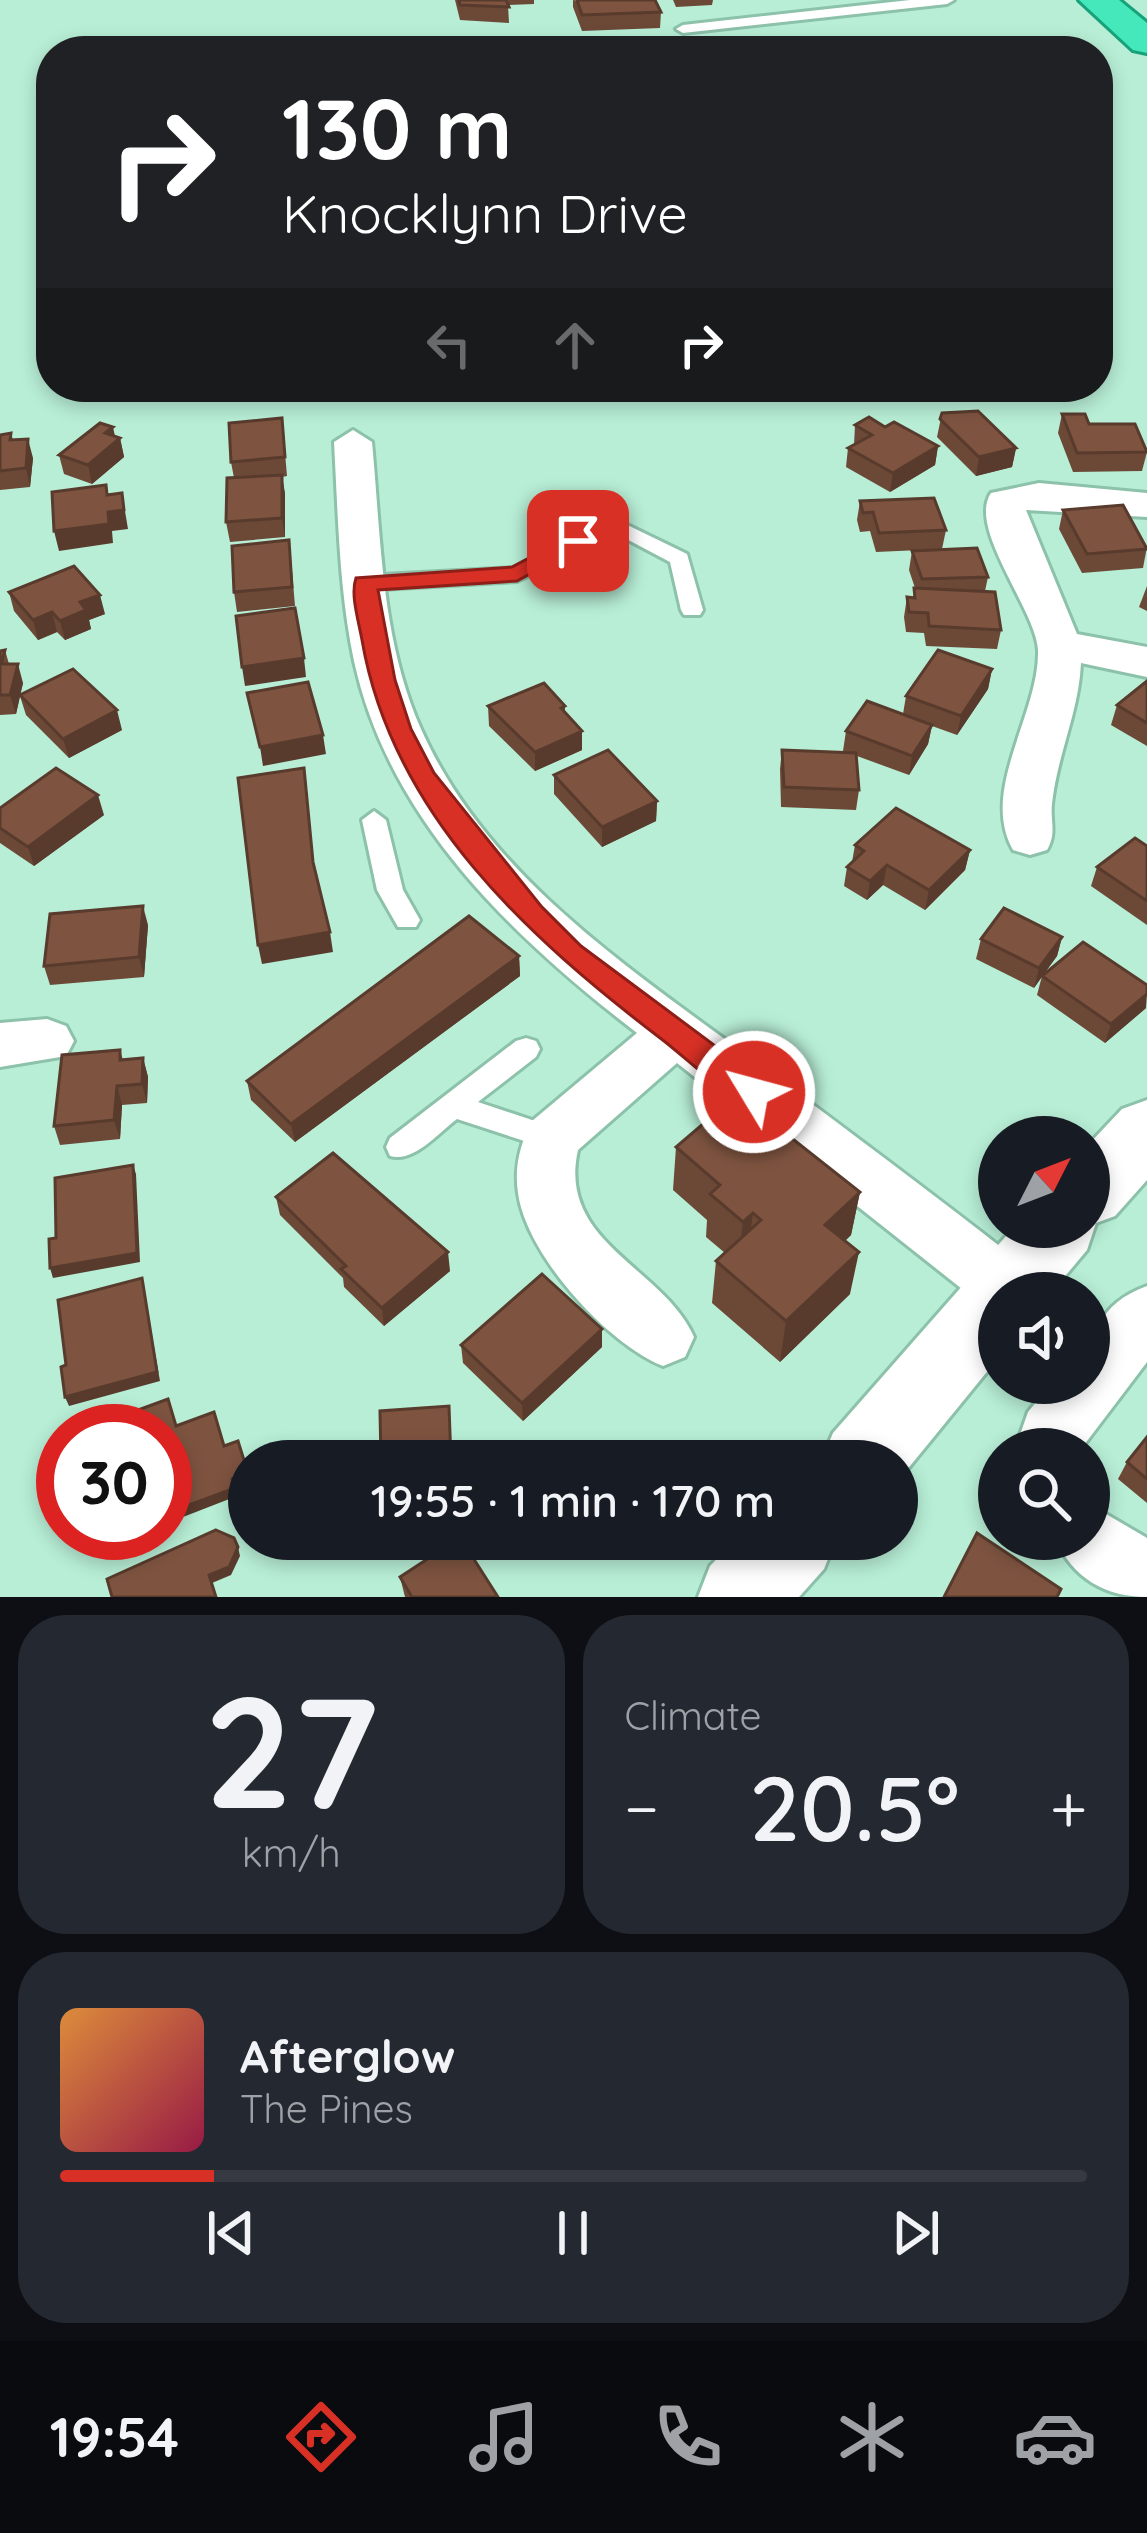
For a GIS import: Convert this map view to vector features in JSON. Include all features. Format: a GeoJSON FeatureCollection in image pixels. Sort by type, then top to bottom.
{"type":"FeatureCollection","features":[{"type":"Feature","properties":{"kind":"highway"},"geometry":{"type":"LineString","coordinates":[[1097,0],[1147,42]]}},
{"type":"Feature","properties":{"kind":"street"},"geometry":{"type":"LineString","coordinates":[[353,442],[364,583],[382,680],[398,729],[423,778],[530,914],[571,954],[978,1273]]}},
{"type":"Feature","properties":{"kind":"street"},"geometry":{"type":"LineString","coordinates":[[1030,837],[1027,808],[1041,737],[1058,698],[1060,645],[1006,524],[1005,502],[1039,495],[1147,505]]}},
{"type":"Feature","properties":{"kind":"street"},"geometry":{"type":"LineString","coordinates":[[1060,645],[1147,662]]}},
{"type":"Feature","properties":{"kind":"street"},"geometry":{"type":"LineString","coordinates":[[663,1337],[604,1283],[558,1228],[547,1198],[546,1151],[552,1138],[674,1033]]}},
{"type":"Feature","properties":{"kind":"street"},"geometry":{"type":"LineString","coordinates":[[1110,1171],[1147,1130]]}},
{"type":"Feature","properties":{"kind":"street"},"geometry":{"type":"LineString","coordinates":[[1022,1272],[1042,1248]]}},
{"type":"Feature","properties":{"kind":"street"},"geometry":{"type":"LineString","coordinates":[[1056,1428],[1147,1314]]}},
{"type":"Feature","properties":{"kind":"street"},"geometry":{"type":"LineString","coordinates":[[880,1440],[978,1325]]}},
{"type":"Feature","properties":{"kind":"street"},"geometry":{"type":"LineString","coordinates":[[1110,1553],[1147,1580]]}},
{"type":"Feature","properties":{"kind":"street"},"geometry":{"type":"LineString","coordinates":[[741,1597],[775,1560]]}},
{"type":"Feature","properties":{"kind":"lane"},"geometry":{"type":"LineString","coordinates":[[682,29],[946,0]]}},
{"type":"Feature","properties":{"kind":"lane"},"geometry":{"type":"LineString","coordinates":[[364,583],[517,574],[617,526],[680,559],[692,610]]}},
{"type":"Feature","properties":{"kind":"lane"},"geometry":{"type":"LineString","coordinates":[[374,820],[390,890],[407,920]]}},
{"type":"Feature","properties":{"kind":"lane"},"geometry":{"type":"LineString","coordinates":[[400,1147],[526,1049]]}},
{"type":"Feature","properties":{"kind":"lane"},"geometry":{"type":"LineString","coordinates":[[454,1106],[552,1138]]}},
{"type":"Feature","properties":{"kind":"building"},"geometry":{"type":"Polygon","coordinates":[[[459,0],[506,0],[509,7],[460,5],[459,0]]]}},
{"type":"Feature","properties":{"kind":"building"},"geometry":{"type":"Polygon","coordinates":[[[577,0],[655,0],[661,12],[582,15],[577,0]]]}},
{"type":"Feature","properties":{"kind":"building"},"geometry":{"type":"Polygon","coordinates":[[[978,411],[1016,448],[979,457],[940,419],[942,413],[978,411]]]}},
{"type":"Feature","properties":{"kind":"building"},"geometry":{"type":"Polygon","coordinates":[[[1062,414],[1085,414],[1089,424],[1135,424],[1147,452],[1077,453],[1062,414]]]}},
{"type":"Feature","properties":{"kind":"building"},"geometry":{"type":"Polygon","coordinates":[[[869,417],[885,427],[894,422],[938,446],[893,473],[848,448],[872,435],[855,425],[869,417]]]}},
{"type":"Feature","properties":{"kind":"building"},"geometry":{"type":"Polygon","coordinates":[[[282,418],[285,457],[231,462],[229,423],[282,418]]]}},
{"type":"Feature","properties":{"kind":"building"},"geometry":{"type":"Polygon","coordinates":[[[100,423],[113,427],[105,433],[120,438],[88,465],[59,455],[100,423]]]}},
{"type":"Feature","properties":{"kind":"building"},"geometry":{"type":"Polygon","coordinates":[[[11,433],[10,440],[28,439],[26,468],[0,471],[0,435],[11,433]]]}},
{"type":"Feature","properties":{"kind":"building"},"geometry":{"type":"Polygon","coordinates":[[[282,475],[282,518],[226,522],[227,478],[282,475]]]}},
{"type":"Feature","properties":{"kind":"building"},"geometry":{"type":"Polygon","coordinates":[[[106,485],[107,495],[122,493],[124,510],[108,512],[109,524],[54,531],[52,492],[106,485]]]}},
{"type":"Feature","properties":{"kind":"building"},"geometry":{"type":"Polygon","coordinates":[[[934,498],[946,530],[879,533],[873,512],[863,513],[860,501],[934,498]]]}},
{"type":"Feature","properties":{"kind":"building"},"geometry":{"type":"Polygon","coordinates":[[[1123,505],[1147,549],[1087,554],[1063,510],[1123,505]]]}},
{"type":"Feature","properties":{"kind":"building"},"geometry":{"type":"Polygon","coordinates":[[[289,540],[292,587],[234,592],[232,546],[289,540]]]}},
{"type":"Feature","properties":{"kind":"building"},"geometry":{"type":"Polygon","coordinates":[[[977,548],[988,577],[922,579],[912,551],[977,548]]]}},
{"type":"Feature","properties":{"kind":"building"},"geometry":{"type":"Polygon","coordinates":[[[74,566],[100,595],[80,602],[86,610],[60,621],[52,612],[33,620],[9,592],[74,566]]]}},
{"type":"Feature","properties":{"kind":"building"},"geometry":{"type":"Polygon","coordinates":[[[914,588],[995,592],[1001,630],[929,626],[928,613],[909,612],[907,597],[915,598],[914,588]]]}},
{"type":"Feature","properties":{"kind":"building"},"geometry":{"type":"Polygon","coordinates":[[[295,608],[304,658],[242,667],[236,616],[295,608]]]}},
{"type":"Feature","properties":{"kind":"building"},"geometry":{"type":"Polygon","coordinates":[[[5,650],[1,664],[18,664],[10,695],[0,695],[0,651],[5,650]]]}},
{"type":"Feature","properties":{"kind":"building"},"geometry":{"type":"Polygon","coordinates":[[[938,650],[992,669],[961,716],[906,696],[938,650]]]}},
{"type":"Feature","properties":{"kind":"building"},"geometry":{"type":"Polygon","coordinates":[[[73,669],[117,710],[63,739],[20,695],[73,669]]]}},
{"type":"Feature","properties":{"kind":"building"},"geometry":{"type":"Polygon","coordinates":[[[1147,681],[1147,723],[1117,705],[1147,681]]]}},
{"type":"Feature","properties":{"kind":"building"},"geometry":{"type":"Polygon","coordinates":[[[308,682],[323,735],[260,747],[247,693],[308,682]]]}},
{"type":"Feature","properties":{"kind":"building"},"geometry":{"type":"Polygon","coordinates":[[[544,683],[582,731],[535,752],[488,706],[544,683]]]}},
{"type":"Feature","properties":{"kind":"building"},"geometry":{"type":"Polygon","coordinates":[[[867,701],[932,725],[912,756],[846,731],[867,701]]]}},
{"type":"Feature","properties":{"kind":"building"},"geometry":{"type":"Polygon","coordinates":[[[608,750],[657,801],[602,827],[554,775],[608,750]]]}},
{"type":"Feature","properties":{"kind":"building"},"geometry":{"type":"Polygon","coordinates":[[[782,750],[856,753],[859,790],[784,787],[782,750]]]}},
{"type":"Feature","properties":{"kind":"building"},"geometry":{"type":"Polygon","coordinates":[[[56,768],[98,795],[28,847],[0,828],[0,808],[56,768]]]}},
{"type":"Feature","properties":{"kind":"building"},"geometry":{"type":"Polygon","coordinates":[[[304,768],[313,862],[330,932],[258,945],[238,778],[304,768]]]}},
{"type":"Feature","properties":{"kind":"building"},"geometry":{"type":"Polygon","coordinates":[[[896,808],[970,850],[929,890],[887,865],[870,881],[847,867],[864,851],[855,845],[896,808]]]}},
{"type":"Feature","properties":{"kind":"building"},"geometry":{"type":"Polygon","coordinates":[[[1135,838],[1147,846],[1147,901],[1097,867],[1135,838]]]}},
{"type":"Feature","properties":{"kind":"building"},"geometry":{"type":"Polygon","coordinates":[[[143,906],[139,957],[44,966],[50,914],[143,906]]]}},
{"type":"Feature","properties":{"kind":"building"},"geometry":{"type":"Polygon","coordinates":[[[1004,908],[1062,937],[1039,968],[981,939],[1004,908]]]}},
{"type":"Feature","properties":{"kind":"building"},"geometry":{"type":"Polygon","coordinates":[[[469,916],[519,956],[291,1124],[247,1081],[469,916]]]}},
{"type":"Feature","properties":{"kind":"building"},"geometry":{"type":"Polygon","coordinates":[[[1083,942],[1147,985],[1147,994],[1111,1024],[1042,976],[1083,942]]]}},
{"type":"Feature","properties":{"kind":"building"},"geometry":{"type":"Polygon","coordinates":[[[120,1050],[120,1060],[143,1058],[142,1084],[117,1086],[114,1120],[54,1126],[62,1055],[120,1050]]]}},
{"type":"Feature","properties":{"kind":"building"},"geometry":{"type":"Polygon","coordinates":[[[737,1095],[860,1192],[825,1225],[859,1252],[786,1321],[716,1261],[761,1220],[753,1213],[743,1222],[710,1194],[720,1185],[676,1147],[737,1095]]]}},
{"type":"Feature","properties":{"kind":"building"},"geometry":{"type":"Polygon","coordinates":[[[333,1153],[448,1252],[382,1308],[276,1197],[333,1153]]]}},
{"type":"Feature","properties":{"kind":"building"},"geometry":{"type":"Polygon","coordinates":[[[133,1165],[137,1253],[50,1268],[49,1239],[56,1238],[55,1178],[133,1165]]]}},
{"type":"Feature","properties":{"kind":"building"},"geometry":{"type":"Polygon","coordinates":[[[542,1274],[602,1329],[522,1403],[461,1345],[542,1274]]]}},
{"type":"Feature","properties":{"kind":"building"},"geometry":{"type":"Polygon","coordinates":[[[142,1278],[157,1372],[65,1397],[58,1300],[142,1278]]]}},
{"type":"Feature","properties":{"kind":"building"},"geometry":{"type":"Polygon","coordinates":[[[449,1406],[450,1440],[381,1440],[380,1411],[449,1406]]]}},
{"type":"Feature","properties":{"kind":"building"},"geometry":{"type":"Polygon","coordinates":[[[214,1412],[224,1446],[228,1445],[228,1491],[192,1504],[192,1420],[214,1412]]]}},
{"type":"Feature","properties":{"kind":"building"},"geometry":{"type":"Polygon","coordinates":[[[1147,1437],[1147,1479],[1127,1462],[1147,1437]]]}},
{"type":"Feature","properties":{"kind":"building"},"geometry":{"type":"Polygon","coordinates":[[[216,1530],[228,1535],[229,1567],[209,1575],[216,1597],[112,1597],[107,1579],[149,1560],[192,1560],[192,1541],[216,1530]]]}},
{"type":"Feature","properties":{"kind":"building"},"geometry":{"type":"Polygon","coordinates":[[[977,1533],[978,1560],[1018,1560],[1061,1589],[1057,1597],[944,1597],[977,1533]]]}},
{"type":"Feature","properties":{"kind":"building"},"geometry":{"type":"Polygon","coordinates":[[[426,1560],[474,1560],[498,1597],[412,1597],[400,1577],[426,1560]]]}},
{"type":"Feature","properties":{"kind":"route"},"geometry":{"type":"LineString","coordinates":[[578,541],[517,574],[364,583],[382,680],[398,729],[423,778],[530,914],[571,954],[754,1092]]}}]}
